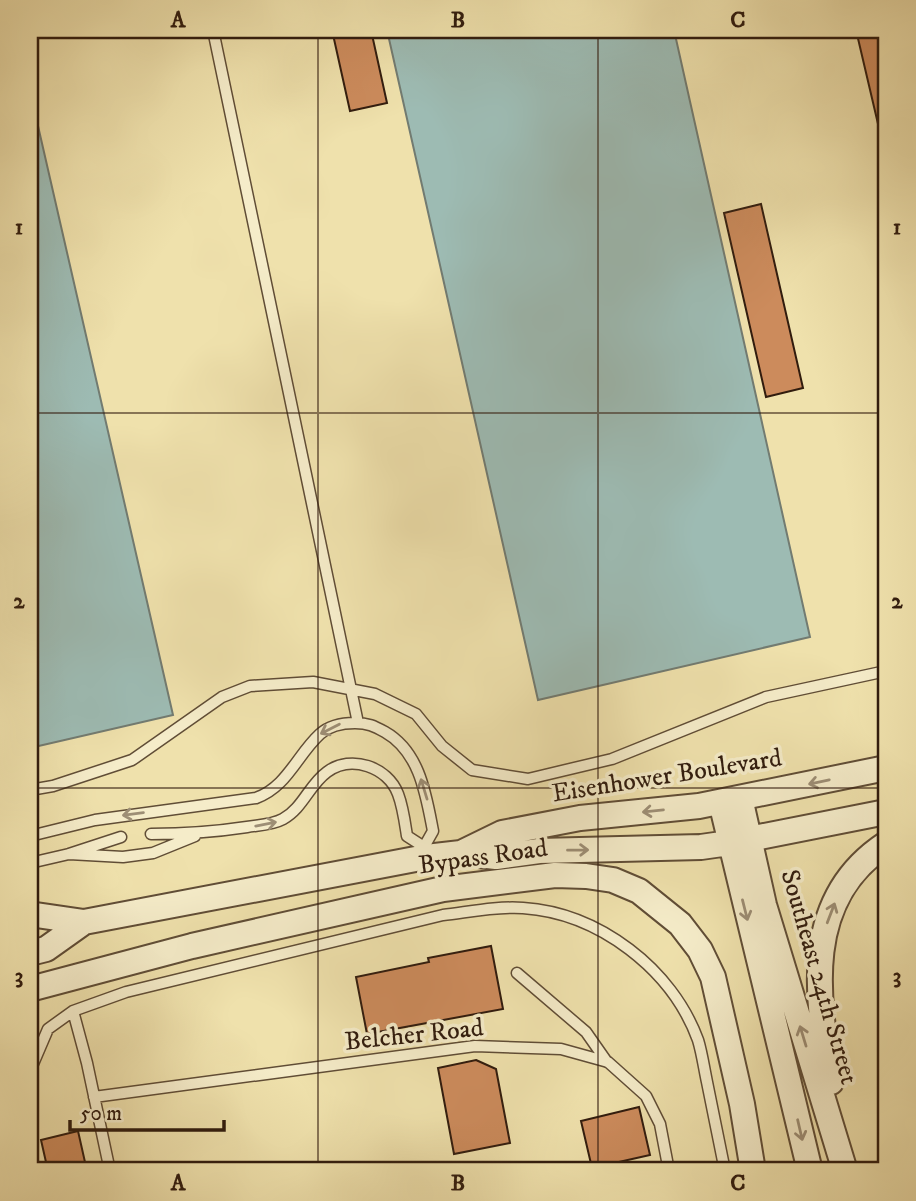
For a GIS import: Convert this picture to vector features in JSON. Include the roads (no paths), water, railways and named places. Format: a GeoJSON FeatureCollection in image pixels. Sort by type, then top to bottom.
{"type":"FeatureCollection","features":[{"type":"Feature","properties":{"kind":"street","name":"Eisenhower Boulevard"},"geometry":{"type":"LineString","coordinates":[[461,853],[502,833],[580,818],[731,800],[886,768]]}},
{"type":"Feature","properties":{"kind":"street","name":"Southeast 24th Street"},"geometry":{"type":"LineString","coordinates":[[731,800],[810,1171]]}},
{"type":"Feature","properties":{"kind":"street","name":"Eisenhower Boulevard"},"geometry":{"type":"LineString","coordinates":[[30,916],[84,922],[425,852],[496,858],[539,851],[626,850],[740,841],[886,812]]}},
{"type":"Feature","properties":{"kind":"street","name":"Southeast 24th Street"},"geometry":{"type":"LineString","coordinates":[[740,841],[764,905],[845,1171]]}},
{"type":"Feature","properties":{"kind":"street"},"geometry":{"type":"LineString","coordinates":[[845,1171],[821,1024],[818,979],[820,947],[830,911],[846,883],[870,855],[886,844]]}},
{"type":"Feature","properties":{"kind":"street","name":"Bypass Road"},"geometry":{"type":"LineString","coordinates":[[30,989],[192,946],[443,889],[555,875],[613,880],[639,891],[680,924],[699,950],[713,977],[742,1104],[753,1171]]}},
{"type":"Feature","properties":{"kind":"street","name":"Eisenhower Boulevard"},"geometry":{"type":"LineString","coordinates":[[30,953],[46,949],[84,922]]}},
{"type":"Feature","properties":{"kind":"lane"},"geometry":{"type":"LineString","coordinates":[[213,30],[358,723]]}},
{"type":"Feature","properties":{"kind":"lane"},"geometry":{"type":"LineString","coordinates":[[30,790],[52,786],[132,760],[222,697],[250,686],[313,682],[375,695],[416,715],[442,746],[472,770],[528,779],[612,759],[766,697],[886,671]]}},
{"type":"Feature","properties":{"kind":"lane"},"geometry":{"type":"LineString","coordinates":[[30,836],[94,820],[256,798],[274,789],[310,745],[331,726],[358,723],[370,724],[393,737],[409,754],[418,770],[433,831],[425,852],[407,836],[399,795],[394,785],[377,770],[359,764],[338,766],[328,771],[282,820],[198,834],[150,834]]}},
{"type":"Feature","properties":{"kind":"lane"},"geometry":{"type":"LineString","coordinates":[[69,854],[123,858],[145,854],[198,834]]}},
{"type":"Feature","properties":{"kind":"lane"},"geometry":{"type":"LineString","coordinates":[[30,863],[121,837]]}},
{"type":"Feature","properties":{"kind":"lane"},"geometry":{"type":"LineString","coordinates":[[30,1071],[48,1028],[73,1011],[126,992],[443,915],[486,909],[524,908],[567,917],[598,928],[624,944],[667,986],[698,1040],[724,1171]]}},
{"type":"Feature","properties":{"kind":"lane"},"geometry":{"type":"LineString","coordinates":[[517,973],[586,1032],[608,1062]]}},
{"type":"Feature","properties":{"kind":"lane"},"geometry":{"type":"LineString","coordinates":[[73,1011],[110,1171]]}},
{"type":"Feature","properties":{"kind":"lane","name":"Belcher Road"},"geometry":{"type":"LineString","coordinates":[[94,1097],[475,1046],[561,1049],[608,1062],[646,1096],[660,1124],[669,1171]]}},
{"type":"Feature","properties":{"kind":"water"},"geometry":{"type":"Polygon","coordinates":[[[387,30],[674,30],[810,637],[538,700],[387,30]]]}},
{"type":"Feature","properties":{"kind":"water"},"geometry":{"type":"Polygon","coordinates":[[[30,91],[173,715],[30,748],[30,91]]]}}]}
